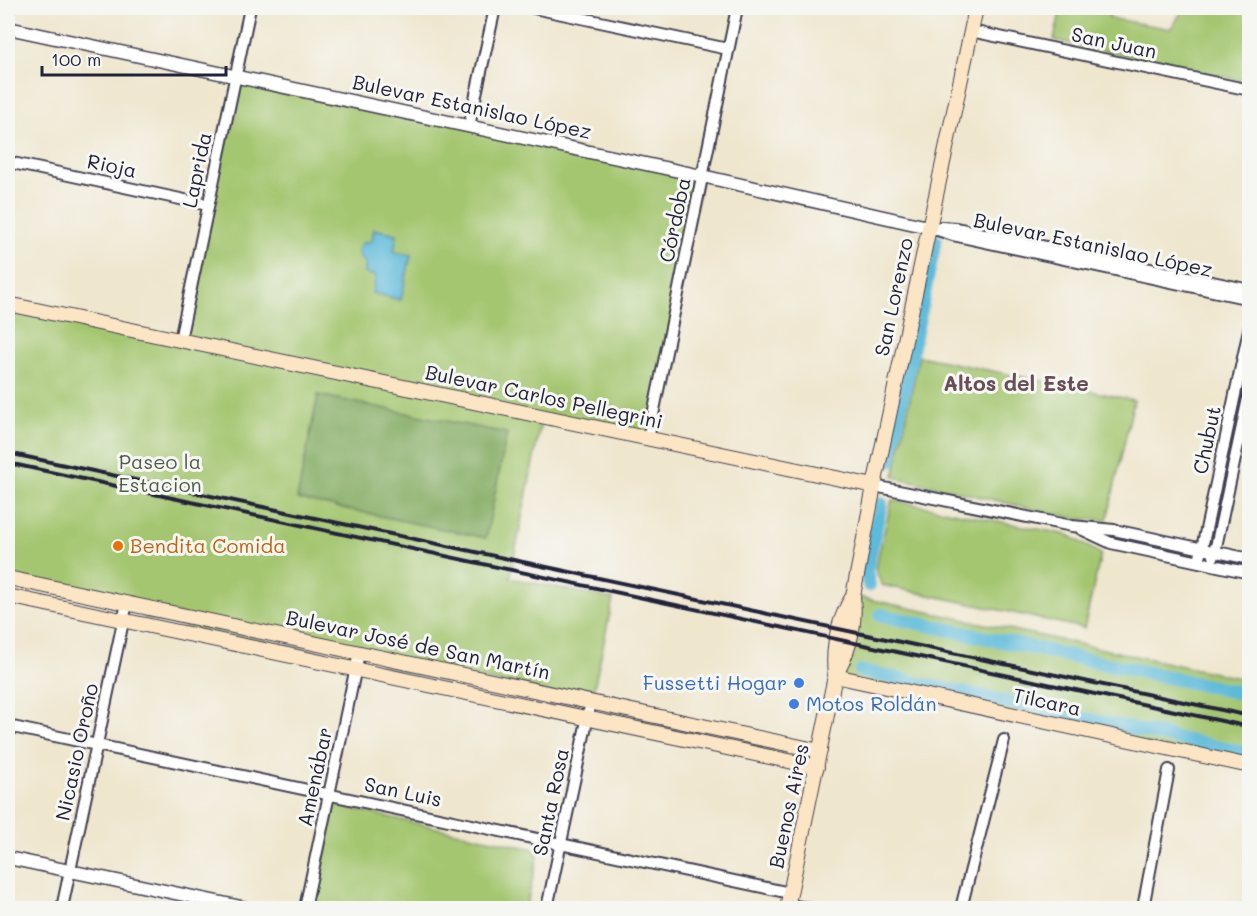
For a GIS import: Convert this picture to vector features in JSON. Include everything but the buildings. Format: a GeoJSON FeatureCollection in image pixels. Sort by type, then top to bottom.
{"type":"FeatureCollection","features":[{"type":"Feature","properties":{"kind":"main road","name":"San Lorenzo"},"geometry":{"type":"LineString","coordinates":[[845,630],[843,612],[853,596],[928,227],[976,8]]}},
{"type":"Feature","properties":{"kind":"main road","name":"Bulevar Carlos Pellegrini"},"geometry":{"type":"LineString","coordinates":[[8,303],[874,486]]}},
{"type":"Feature","properties":{"kind":"main road","name":"Bulevar José de San Martín"},"geometry":{"type":"LineString","coordinates":[[8,578],[820,751]]}},
{"type":"Feature","properties":{"kind":"main road","name":"Bulevar José de San Martín"},"geometry":{"type":"LineString","coordinates":[[8,596],[817,767]]}},
{"type":"Feature","properties":{"kind":"main road","name":"Buenos Aires"},"geometry":{"type":"LineString","coordinates":[[788,902],[835,676],[833,657],[845,630]]}},
{"type":"Feature","properties":{"kind":"main road","name":"Tilcara"},"geometry":{"type":"LineString","coordinates":[[835,676],[1250,766]]}},
{"type":"Feature","properties":{"kind":"street","name":"Laprida"},"geometry":{"type":"LineString","coordinates":[[180,340],[250,8]]}},
{"type":"Feature","properties":{"kind":"street"},"geometry":{"type":"LineString","coordinates":[[469,126],[495,8]]}},
{"type":"Feature","properties":{"kind":"street"},"geometry":{"type":"LineString","coordinates":[[534,8],[728,49]]}},
{"type":"Feature","properties":{"kind":"street","name":"Córdoba"},"geometry":{"type":"LineString","coordinates":[[648,439],[736,8]]}},
{"type":"Feature","properties":{"kind":"street","name":"Bulevar Estanislao López"},"geometry":{"type":"LineString","coordinates":[[8,28],[702,176],[928,227],[954,235],[1250,299]]}},
{"type":"Feature","properties":{"kind":"street","name":"San Juan"},"geometry":{"type":"LineString","coordinates":[[971,31],[1250,90]]}},
{"type":"Feature","properties":{"kind":"street","name":"Rioja"},"geometry":{"type":"LineString","coordinates":[[8,162],[208,205]]}},
{"type":"Feature","properties":{"kind":"street","name":"Bulevar Estanislao López"},"geometry":{"type":"LineString","coordinates":[[928,227],[956,228],[1250,290]]}},
{"type":"Feature","properties":{"kind":"street","name":"Chubut"},"geometry":{"type":"LineString","coordinates":[[1199,562],[1250,325]]}},
{"type":"Feature","properties":{"kind":"street","name":"Chubut"},"geometry":{"type":"LineString","coordinates":[[1212,565],[1250,389]]}},
{"type":"Feature","properties":{"kind":"street","name":"Bulevar Carlos Pellegrini"},"geometry":{"type":"LineString","coordinates":[[874,486],[1072,526],[1114,530],[1250,559]]}},
{"type":"Feature","properties":{"kind":"street","name":"Bulevar Carlos Pellegrini"},"geometry":{"type":"LineString","coordinates":[[1072,526],[1111,543],[1250,573]]}},
{"type":"Feature","properties":{"kind":"street"},"geometry":{"type":"LineString","coordinates":[[1111,543],[1114,530]]}},
{"type":"Feature","properties":{"kind":"street","name":"Nicasio Oroño"},"geometry":{"type":"LineString","coordinates":[[62,909],[127,603]]}},
{"type":"Feature","properties":{"kind":"street","name":"Amenábar"},"geometry":{"type":"LineString","coordinates":[[305,909],[359,653]]}},
{"type":"Feature","properties":{"kind":"street","name":"Santa Rosa"},"geometry":{"type":"LineString","coordinates":[[547,909],[591,702]]}},
{"type":"Feature","properties":{"kind":"street","name":"San Luis"},"geometry":{"type":"LineString","coordinates":[[8,726],[561,844],[808,909]]}},
{"type":"Feature","properties":{"kind":"street"},"geometry":{"type":"LineString","coordinates":[[961,909],[1004,740]]}},
{"type":"Feature","properties":{"kind":"street"},"geometry":{"type":"LineString","coordinates":[[1143,909],[1168,770]]}},
{"type":"Feature","properties":{"kind":"street"},"geometry":{"type":"LineString","coordinates":[[8,858],[246,909]]}},
{"type":"Feature","properties":{"kind":"green space"},"geometry":{"type":"Polygon","coordinates":[[[1061,8],[1111,8],[1109,18],[1171,29],[1184,8],[1249,8],[1249,82],[1054,40],[1061,8]]]}},
{"type":"Feature","properties":{"kind":"green space","name":"Paseo la Estacion"},"geometry":{"type":"Polygon","coordinates":[[[236,76],[702,176],[648,439],[542,417],[510,578],[613,599],[591,702],[8,578],[8,304],[180,340],[236,76]]]}},
{"type":"Feature","properties":{"kind":"green space"},"geometry":{"type":"Polygon","coordinates":[[[919,356],[1134,400],[1107,520],[1077,519],[894,477],[919,356]]]}},
{"type":"Feature","properties":{"kind":"green space"},"geometry":{"type":"Polygon","coordinates":[[[318,395],[507,433],[486,538],[297,499],[318,395]]]}},
{"type":"Feature","properties":{"kind":"green space"},"geometry":{"type":"Polygon","coordinates":[[[892,500],[1068,535],[1101,554],[1084,628],[882,585],[875,569],[892,500]]]}},
{"type":"Feature","properties":{"kind":"green space"},"geometry":{"type":"Polygon","coordinates":[[[853,596],[1249,680],[1249,766],[835,676],[853,596]]]}},
{"type":"Feature","properties":{"kind":"green space"},"geometry":{"type":"Polygon","coordinates":[[[145,614],[335,655],[334,658],[144,618],[145,614]]]}},
{"type":"Feature","properties":{"kind":"green space"},"geometry":{"type":"Polygon","coordinates":[[[379,664],[572,705],[571,708],[379,667],[379,664]]]}},
{"type":"Feature","properties":{"kind":"green space"},"geometry":{"type":"Polygon","coordinates":[[[611,713],[773,747],[773,751],[610,716],[611,713]]]}},
{"type":"Feature","properties":{"kind":"green space"},"geometry":{"type":"Polygon","coordinates":[[[339,806],[533,849],[538,855],[526,908],[334,908],[322,906],[315,898],[333,811],[339,806]]]}},
{"type":"Feature","properties":{"kind":"water"},"geometry":{"type":"Polygon","coordinates":[[[374,229],[397,234],[394,252],[411,255],[401,300],[372,293],[376,276],[364,273],[366,263],[358,254],[359,249],[362,243],[372,241],[374,229]]]}},
{"type":"Feature","properties":{"kind":"waterway"},"geometry":{"type":"LineString","coordinates":[[889,461],[935,240]]}},
{"type":"Feature","properties":{"kind":"waterway"},"geometry":{"type":"LineString","coordinates":[[869,585],[866,571],[881,504]]}},
{"type":"Feature","properties":{"kind":"waterway"},"geometry":{"type":"LineString","coordinates":[[881,615],[1250,695]]}},
{"type":"Feature","properties":{"kind":"waterway"},"geometry":{"type":"LineString","coordinates":[[861,671],[1250,754]]}},
{"type":"Feature","properties":{"kind":"railway"},"geometry":{"type":"LineString","coordinates":[[8,453],[1250,716]]}},
{"type":"Feature","properties":{"kind":"railway"},"geometry":{"type":"LineString","coordinates":[[8,463],[1250,727]]}},
{"type":"Feature","properties":{"kind":"place","name":"Bendita Comida"},"geometry":{"type":"Point","coordinates":[118,546]}},
{"type":"Feature","properties":{"kind":"place","name":"Fussetti Hogar"},"geometry":{"type":"Point","coordinates":[799,683]}},
{"type":"Feature","properties":{"kind":"place","name":"Motos Roldán"},"geometry":{"type":"Point","coordinates":[794,704]}},
{"type":"Feature","properties":{"kind":"district","name":"Altos del Este"},"geometry":{"type":"Point","coordinates":[1016,384]}}]}
